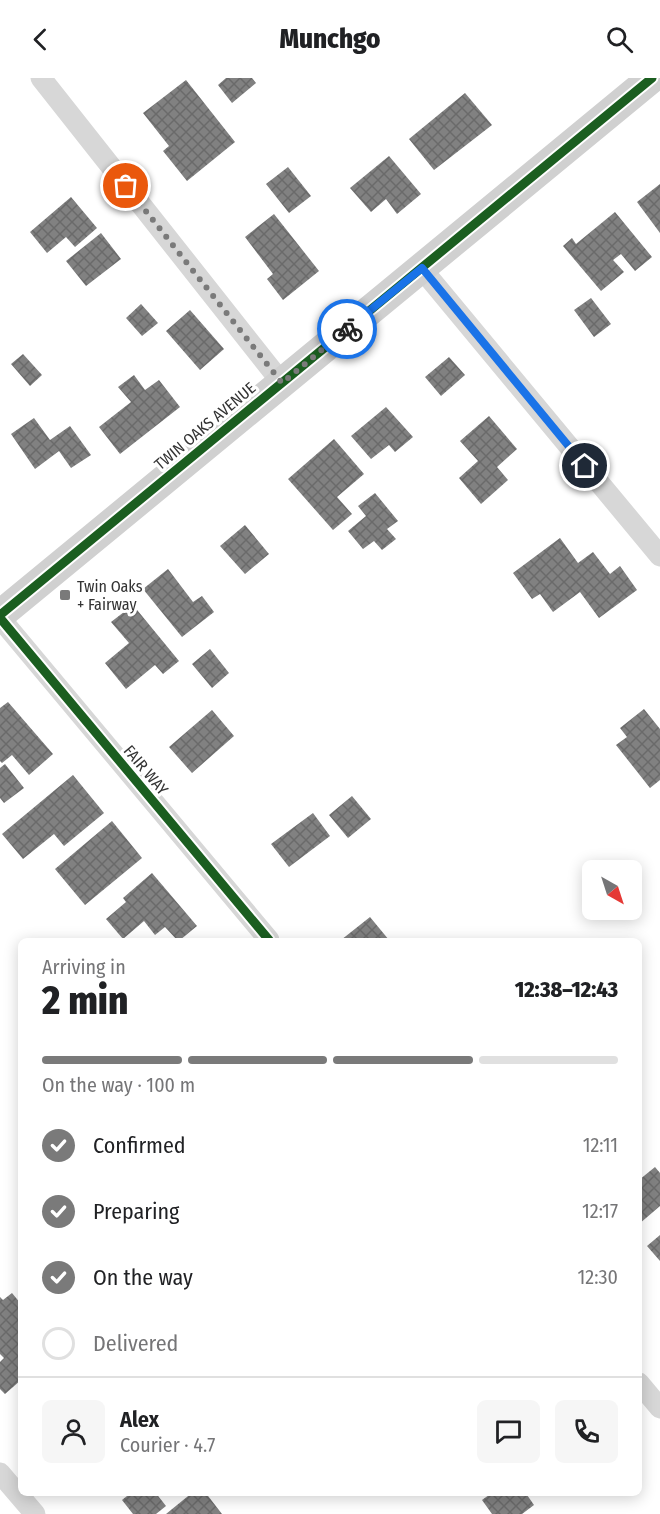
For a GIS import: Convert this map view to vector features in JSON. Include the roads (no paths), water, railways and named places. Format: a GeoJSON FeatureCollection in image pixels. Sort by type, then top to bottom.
{"type":"FeatureCollection","features":[{"type":"Feature","properties":{"kind":"street"},"geometry":{"type":"LineString","coordinates":[[41,78],[282,383]]}},
{"type":"Feature","properties":{"kind":"street","name":"TWIN OAKS AVENUE"},"geometry":{"type":"LineString","coordinates":[[0,617],[652,78]]}},
{"type":"Feature","properties":{"kind":"street"},"geometry":{"type":"LineString","coordinates":[[422,268],[660,556]]}},
{"type":"Feature","properties":{"kind":"street","name":"FAIR WAY"},"geometry":{"type":"LineString","coordinates":[[0,617],[267,938]]}},
{"type":"Feature","properties":{"kind":"street"},"geometry":{"type":"LineString","coordinates":[[642,1387],[660,1408]]}},
{"type":"Feature","properties":{"kind":"street"},"geometry":{"type":"LineString","coordinates":[[0,1473],[18,1495]]}},
{"type":"Feature","properties":{"kind":"street"},"geometry":{"type":"LineString","coordinates":[[19,1496],[34,1514]]}},
{"type":"Feature","properties":{"kind":"place","name":"Twin Oaks + Fairway"},"geometry":{"type":"Point","coordinates":[65,595]}}]}
